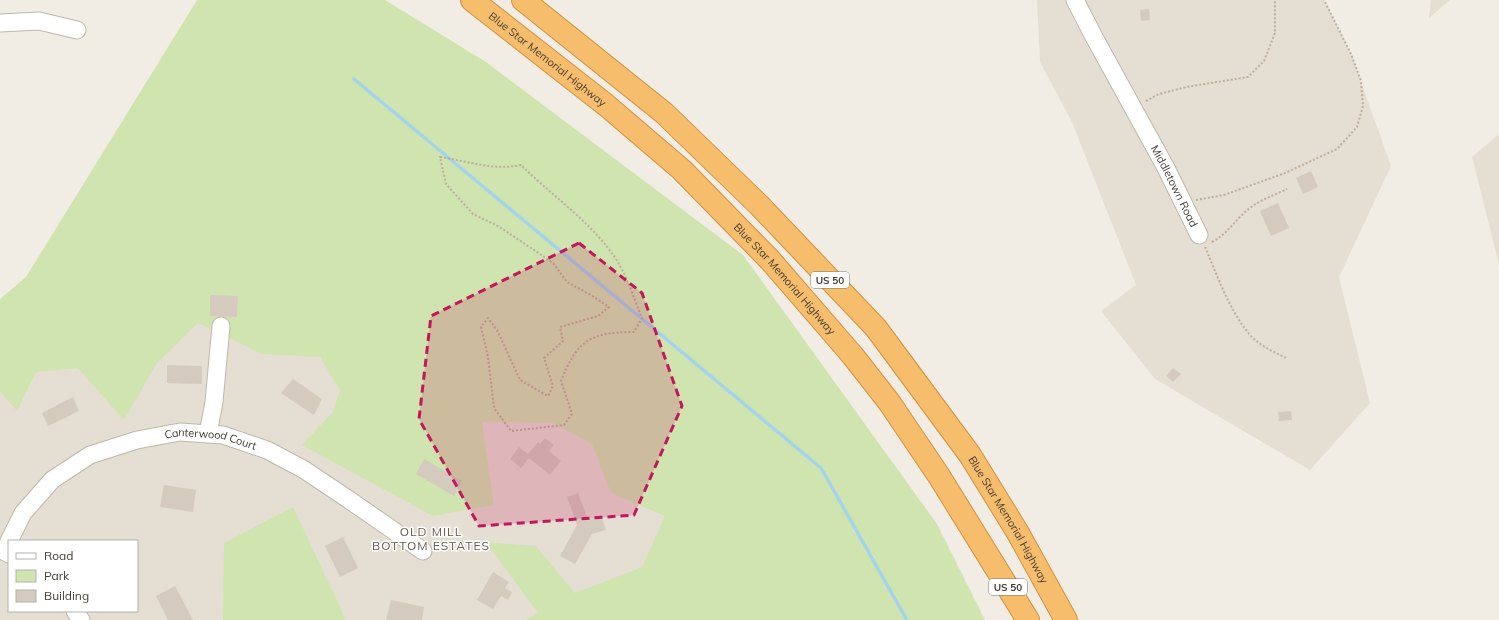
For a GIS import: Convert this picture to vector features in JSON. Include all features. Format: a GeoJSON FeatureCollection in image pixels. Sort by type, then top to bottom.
{"type":"FeatureCollection","features":[{"type":"Feature","properties":{"kind":"highway","name":"Blue Star Memorial Highway"},"geometry":{"type":"LineString","coordinates":[[472,0],[606,105],[682,170],[770,260],[854,356],[889,402],[940,476],[1028,620]]}},
{"type":"Feature","properties":{"kind":"highway","name":"Blue Star Memorial Highway"},"geometry":{"type":"LineString","coordinates":[[523,0],[664,113],[759,205],[876,328],[970,455],[1018,533],[1066,620]]}},
{"type":"Feature","properties":{"kind":"highway"},"geometry":{"type":"LineString","coordinates":[[989,554],[995,583],[1014,620]]}},
{"type":"Feature","properties":{"kind":"street","name":"Middletown Road"},"geometry":{"type":"LineString","coordinates":[[1075,0],[1202,240]]}},
{"type":"Feature","properties":{"kind":"street"},"geometry":{"type":"LineString","coordinates":[[0,23],[39,21],[77,30]]}},
{"type":"Feature","properties":{"kind":"street"},"geometry":{"type":"LineString","coordinates":[[208,434],[214,402],[221,326]]}},
{"type":"Feature","properties":{"kind":"street","name":"Canterwood Court"},"geometry":{"type":"LineString","coordinates":[[10,540],[23,513],[52,480],[90,455],[137,440],[180,432],[223,434],[267,450],[303,469],[423,551]]}},
{"type":"Feature","properties":{"kind":"path"},"geometry":{"type":"LineString","coordinates":[[1132,107],[1159,94],[1186,87],[1248,77],[1264,61],[1275,33],[1275,0]]}},
{"type":"Feature","properties":{"kind":"path"},"geometry":{"type":"LineString","coordinates":[[1177,192],[1194,200],[1224,195],[1285,173],[1337,149],[1357,128],[1363,106],[1361,81],[1342,36],[1324,0]]}},
{"type":"Feature","properties":{"kind":"path"},"geometry":{"type":"LineString","coordinates":[[440,157],[467,161],[486,167],[510,167],[521,165],[591,229],[612,252],[621,268],[642,318],[634,332],[614,332],[597,335],[581,344],[561,381],[572,414],[564,425],[511,431],[494,408],[488,357],[481,327],[488,318],[497,330],[520,380],[548,396],[553,386],[544,358],[563,342],[560,327],[598,316],[609,307],[567,282],[553,263],[534,250],[498,226],[473,214],[446,184],[440,157]]}},
{"type":"Feature","properties":{"kind":"path"},"geometry":{"type":"LineString","coordinates":[[1286,358],[1266,348],[1251,336],[1235,312],[1202,240],[1216,240],[1232,228],[1244,213],[1257,202],[1287,189]]}},
{"type":"Feature","properties":{"kind":"highlighted area"},"geometry":{"type":"Polygon","coordinates":[[[579,243],[642,293],[682,406],[634,515],[479,526],[419,419],[431,316],[579,243]]]}},
{"type":"Feature","properties":{"kind":"shaded area"},"geometry":{"type":"Polygon","coordinates":[[[1037,0],[1324,0],[1351,54],[1391,166],[1339,277],[1370,403],[1310,470],[1155,379],[1101,311],[1136,285],[1072,122],[1040,62],[1037,0]]]}},
{"type":"Feature","properties":{"kind":"shaded area"},"geometry":{"type":"Polygon","coordinates":[[[1431,0],[1450,0],[1429,18],[1431,0]]]}},
{"type":"Feature","properties":{"kind":"shaded area"},"geometry":{"type":"Polygon","coordinates":[[[263,112],[749,483],[748,620],[0,620],[0,322],[263,112]]]}},
{"type":"Feature","properties":{"kind":"shaded area"},"geometry":{"type":"Polygon","coordinates":[[[1499,134],[1499,265],[1472,157],[1499,134]]]}},
{"type":"Feature","properties":{"kind":"green space"},"geometry":{"type":"Polygon","coordinates":[[[197,0],[385,0],[486,62],[743,255],[937,524],[985,620],[525,620],[538,613],[486,542],[536,546],[575,593],[642,567],[665,516],[611,493],[592,444],[553,423],[482,422],[494,505],[433,516],[302,445],[333,412],[340,390],[320,357],[262,354],[198,323],[157,363],[124,420],[78,368],[36,372],[17,411],[0,391],[0,299],[26,277],[197,0]]]}},
{"type":"Feature","properties":{"kind":"green space"},"geometry":{"type":"Polygon","coordinates":[[[293,507],[346,620],[223,620],[224,543],[293,507]]]}},
{"type":"Feature","properties":{"kind":"building"},"geometry":{"type":"Polygon","coordinates":[[[1149,9],[1150,20],[1141,21],[1140,10],[1149,9]]]}},
{"type":"Feature","properties":{"kind":"building"},"geometry":{"type":"Polygon","coordinates":[[[1311,171],[1318,187],[1303,194],[1296,178],[1311,171]]]}},
{"type":"Feature","properties":{"kind":"building"},"geometry":{"type":"Polygon","coordinates":[[[1278,203],[1289,228],[1271,236],[1260,211],[1278,203]]]}},
{"type":"Feature","properties":{"kind":"building"},"geometry":{"type":"Polygon","coordinates":[[[210,295],[238,296],[237,317],[210,316],[210,295]]]}},
{"type":"Feature","properties":{"kind":"building"},"geometry":{"type":"Polygon","coordinates":[[[167,365],[202,366],[202,384],[167,383],[167,365]]]}},
{"type":"Feature","properties":{"kind":"building"},"geometry":{"type":"Polygon","coordinates":[[[1173,368],[1181,374],[1173,382],[1166,376],[1173,368]]]}},
{"type":"Feature","properties":{"kind":"building"},"geometry":{"type":"Polygon","coordinates":[[[293,379],[322,399],[314,415],[281,393],[293,379]]]}},
{"type":"Feature","properties":{"kind":"building"},"geometry":{"type":"Polygon","coordinates":[[[73,397],[79,411],[48,426],[42,413],[73,397]]]}},
{"type":"Feature","properties":{"kind":"building"},"geometry":{"type":"Polygon","coordinates":[[[1291,411],[1292,420],[1279,421],[1278,412],[1291,411]]]}},
{"type":"Feature","properties":{"kind":"building"},"geometry":{"type":"Polygon","coordinates":[[[545,438],[554,445],[549,451],[561,461],[550,475],[529,458],[521,468],[510,459],[519,447],[528,454],[538,442],[540,444],[545,438]]]}},
{"type":"Feature","properties":{"kind":"building"},"geometry":{"type":"Polygon","coordinates":[[[424,459],[462,481],[454,496],[416,474],[424,459]]]}},
{"type":"Feature","properties":{"kind":"building"},"geometry":{"type":"Polygon","coordinates":[[[164,485],[196,490],[193,512],[160,507],[164,485]]]}},
{"type":"Feature","properties":{"kind":"building"},"geometry":{"type":"Polygon","coordinates":[[[578,493],[588,520],[601,515],[606,530],[592,534],[575,564],[560,556],[577,525],[567,497],[578,493]]]}},
{"type":"Feature","properties":{"kind":"building"},"geometry":{"type":"Polygon","coordinates":[[[343,537],[358,568],[340,577],[325,546],[343,537]]]}},
{"type":"Feature","properties":{"kind":"building"},"geometry":{"type":"Polygon","coordinates":[[[493,572],[509,582],[505,588],[512,592],[508,600],[501,596],[493,609],[477,600],[493,572]]]}},
{"type":"Feature","properties":{"kind":"building"},"geometry":{"type":"Polygon","coordinates":[[[175,586],[193,620],[168,620],[156,596],[175,586]]]}},
{"type":"Feature","properties":{"kind":"building"},"geometry":{"type":"Polygon","coordinates":[[[391,600],[424,607],[422,620],[386,620],[391,600]]]}},
{"type":"Feature","properties":{"kind":"waterway"},"geometry":{"type":"LineString","coordinates":[[354,79],[821,468],[907,620]]}},
{"type":"Feature","properties":{"kind":"district","name":"OLD MILL BOTTOM ESTATES"},"geometry":{"type":"Point","coordinates":[431,538]}}]}
